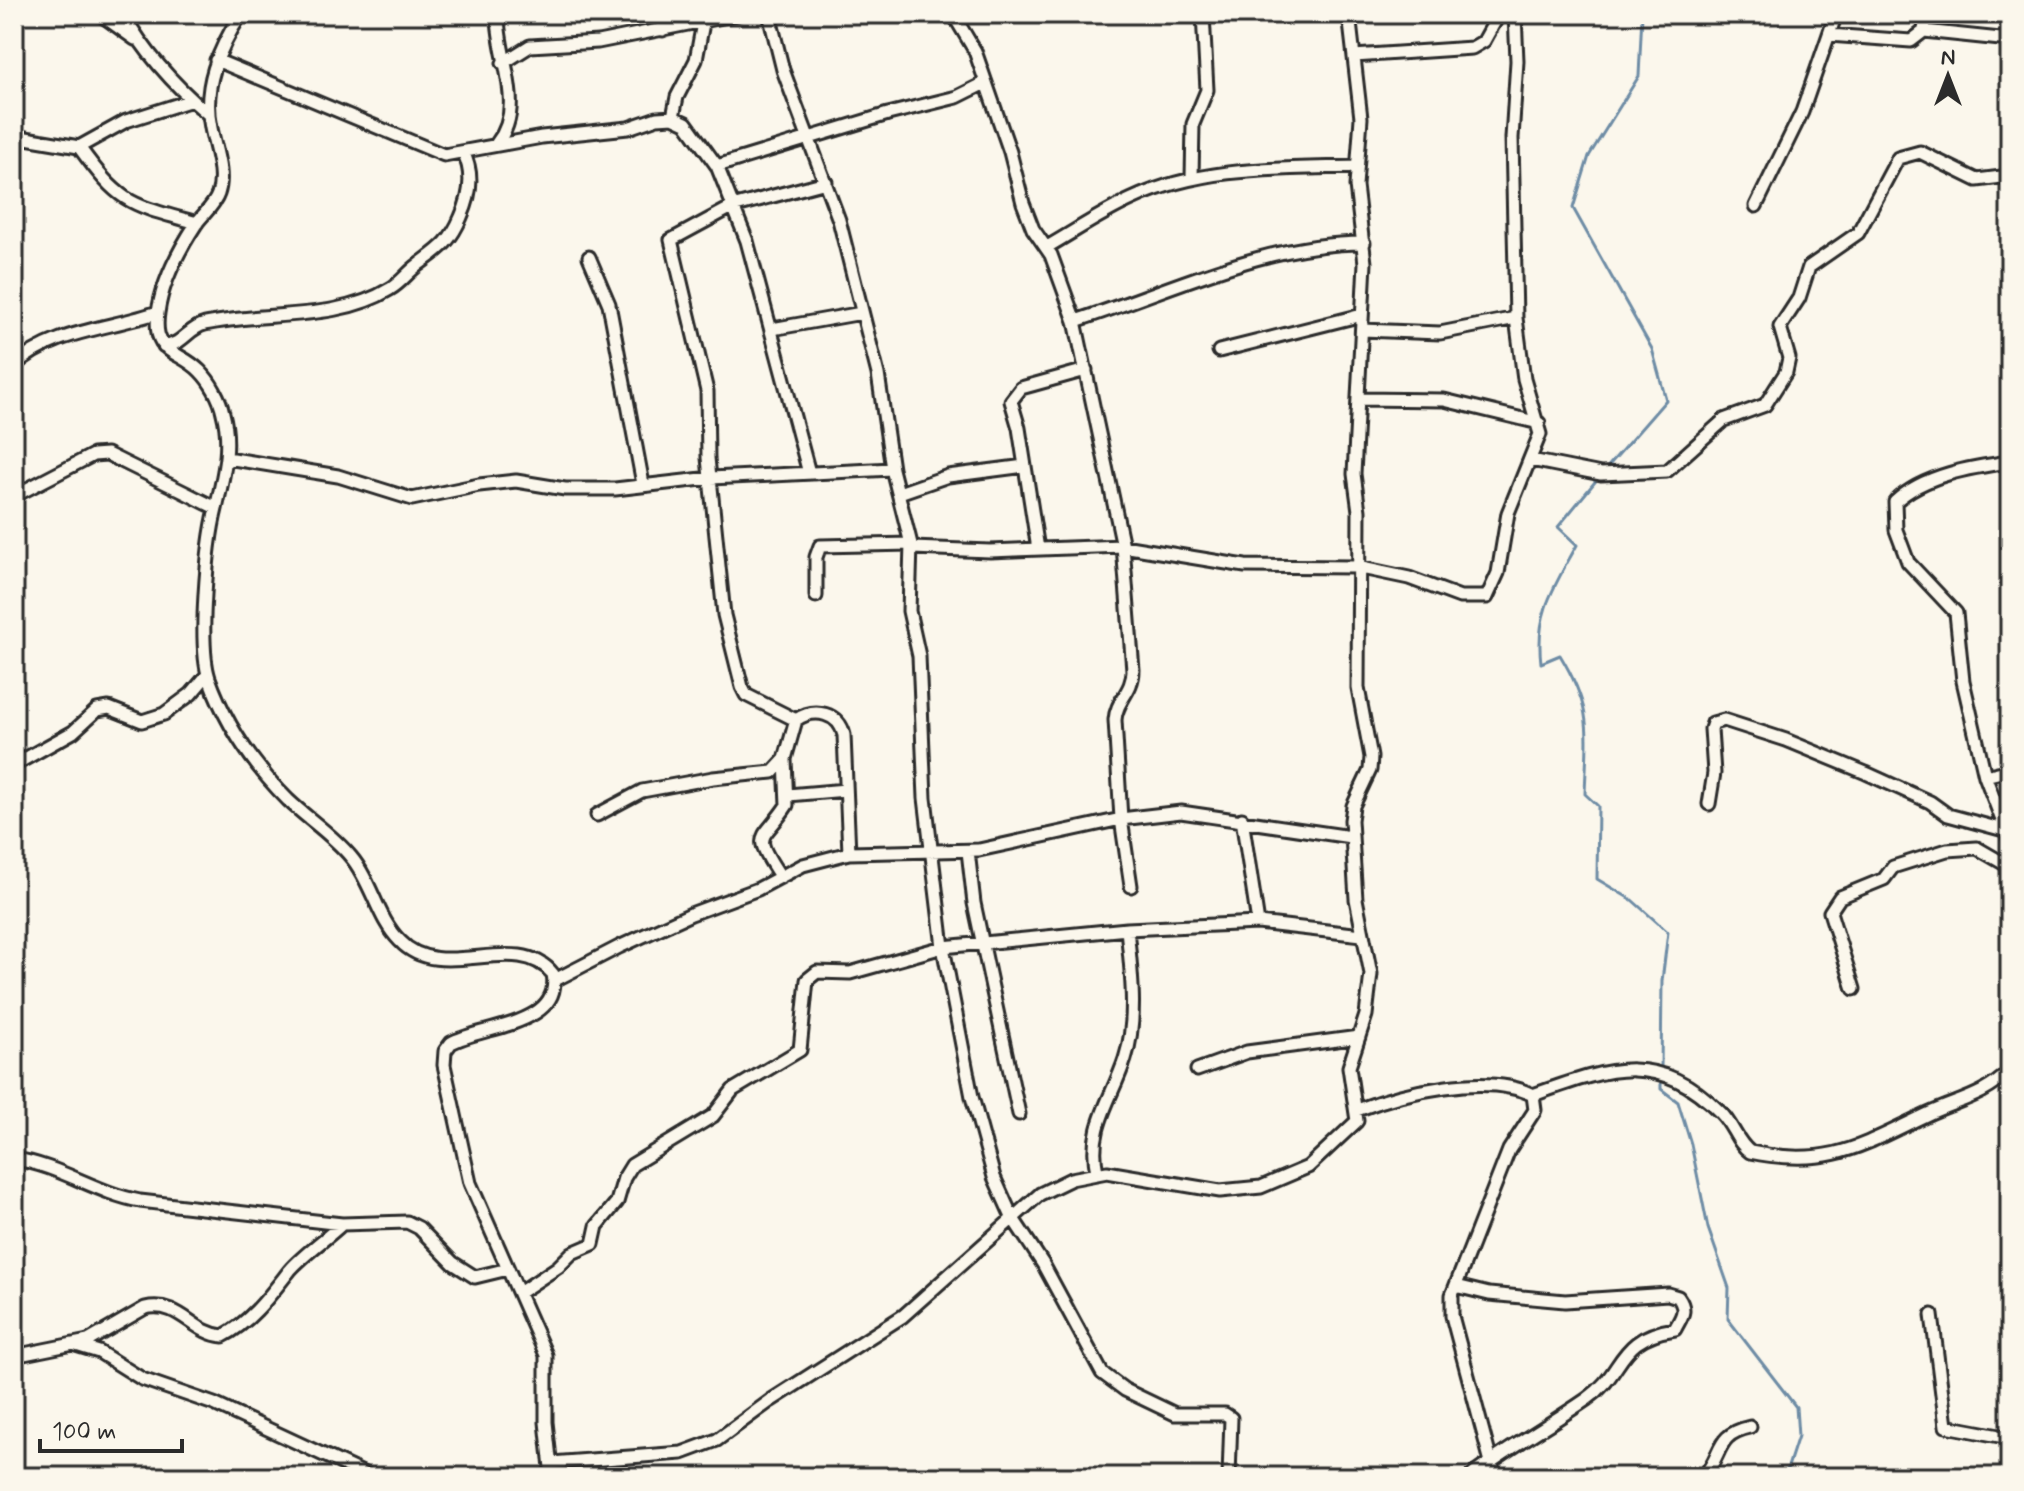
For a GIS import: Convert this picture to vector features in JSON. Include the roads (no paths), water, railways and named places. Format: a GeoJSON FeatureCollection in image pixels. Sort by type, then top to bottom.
{"type":"FeatureCollection","features":[{"type":"Feature","properties":{"kind":"street"},"geometry":{"type":"LineString","coordinates":[[100,14],[138,42],[208,114]]}},
{"type":"Feature","properties":{"kind":"street"},"geometry":{"type":"LineString","coordinates":[[123,14],[138,42]]}},
{"type":"Feature","properties":{"kind":"street"},"geometry":{"type":"LineString","coordinates":[[241,14],[216,60],[208,114],[220,180],[217,195],[197,223],[171,270],[158,312],[157,329],[164,346],[199,369],[210,383],[223,413],[227,458],[216,508],[205,609],[208,674],[222,712],[248,755],[288,800],[354,859],[392,932],[403,945],[430,956],[451,960],[531,958],[546,964],[555,980],[552,996],[544,1006],[530,1016],[460,1038],[445,1051],[444,1065],[464,1165],[548,1366],[546,1422],[552,1477]]}},
{"type":"Feature","properties":{"kind":"street"},"geometry":{"type":"LineString","coordinates":[[497,143],[510,116],[510,90],[503,63],[498,14]]}},
{"type":"Feature","properties":{"kind":"street"},"geometry":{"type":"LineString","coordinates":[[660,14],[663,30]]}},
{"type":"Feature","properties":{"kind":"street"},"geometry":{"type":"LineString","coordinates":[[503,63],[530,46],[598,42],[738,14]]}},
{"type":"Feature","properties":{"kind":"street"},"geometry":{"type":"LineString","coordinates":[[769,14],[783,70],[826,182],[878,374],[892,469],[911,546],[909,611],[919,656],[925,798],[934,851],[943,947],[972,1097],[994,1177],[1012,1217],[1043,1264],[1093,1361],[1111,1381],[1175,1414],[1216,1413],[1231,1418],[1229,1477]]}},
{"type":"Feature","properties":{"kind":"street"},"geometry":{"type":"LineString","coordinates":[[953,14],[975,51],[1010,152],[1023,203],[1033,229],[1047,247],[1075,321],[1123,546],[1133,681],[1116,705],[1121,819],[1131,886]]}},
{"type":"Feature","properties":{"kind":"street"},"geometry":{"type":"LineString","coordinates":[[1192,178],[1193,124],[1207,90],[1203,14]]}},
{"type":"Feature","properties":{"kind":"street"},"geometry":{"type":"LineString","coordinates":[[551,1463],[682,1453],[717,1440],[770,1401],[849,1354],[903,1316],[953,1275],[1040,1194],[1097,1172],[1220,1191],[1261,1187],[1291,1176],[1318,1159],[1352,1127],[1357,1110],[1349,1067],[1359,1037],[1371,974],[1362,935],[1351,837],[1353,806],[1367,779],[1371,757],[1358,688],[1359,511],[1354,474],[1361,399],[1364,243],[1356,167],[1361,118],[1349,14]]}},
{"type":"Feature","properties":{"kind":"street"},"geometry":{"type":"LineString","coordinates":[[1354,56],[1472,48],[1484,41],[1499,14]]}},
{"type":"Feature","properties":{"kind":"street"},"geometry":{"type":"LineString","coordinates":[[816,596],[816,557],[820,546],[1038,549],[1123,546],[1245,566],[1357,567],[1409,578],[1460,597],[1487,597],[1498,573],[1508,513],[1540,434],[1524,379],[1516,318],[1512,138],[1517,61],[1515,14]]}},
{"type":"Feature","properties":{"kind":"street"},"geometry":{"type":"LineString","coordinates":[[1756,206],[1802,112],[1836,14]]}},
{"type":"Feature","properties":{"kind":"street"},"geometry":{"type":"LineString","coordinates":[[1924,31],[1926,14]]}},
{"type":"Feature","properties":{"kind":"street"},"geometry":{"type":"LineString","coordinates":[[673,117],[677,97],[696,60],[703,23]]}},
{"type":"Feature","properties":{"kind":"street"},"geometry":{"type":"LineString","coordinates":[[1829,35],[1911,41],[1924,31],[2010,40]]}},
{"type":"Feature","properties":{"kind":"street"},"geometry":{"type":"LineString","coordinates":[[216,60],[373,123],[433,153],[457,155],[497,143],[628,128],[673,117],[686,123],[717,166],[747,241],[809,473]]}},
{"type":"Feature","properties":{"kind":"street"},"geometry":{"type":"LineString","coordinates":[[717,166],[957,97],[985,83]]}},
{"type":"Feature","properties":{"kind":"street"},"geometry":{"type":"LineString","coordinates":[[14,136],[79,147],[126,121],[192,100]]}},
{"type":"Feature","properties":{"kind":"street"},"geometry":{"type":"LineString","coordinates":[[79,147],[101,180],[122,198],[140,207],[197,223]]}},
{"type":"Feature","properties":{"kind":"street"},"geometry":{"type":"LineString","coordinates":[[164,346],[181,342],[202,325],[316,313],[391,289],[421,262],[436,255],[456,228],[470,187],[470,171],[463,152]]}},
{"type":"Feature","properties":{"kind":"street"},"geometry":{"type":"LineString","coordinates":[[1531,460],[1570,470],[1619,475],[1667,471],[1678,464],[1689,448],[1724,420],[1765,405],[1786,372],[1789,358],[1780,327],[1799,298],[1809,267],[1858,233],[1898,158],[1909,152],[1920,152],[1977,180],[2010,176]]}},
{"type":"Feature","properties":{"kind":"street"},"geometry":{"type":"LineString","coordinates":[[1047,247],[1133,198],[1192,178],[1255,169],[1356,167]]}},
{"type":"Feature","properties":{"kind":"street"},"geometry":{"type":"LineString","coordinates":[[796,720],[746,695],[742,687],[724,615],[711,478],[707,391],[671,240],[732,207],[826,182]]}},
{"type":"Feature","properties":{"kind":"street"},"geometry":{"type":"LineString","coordinates":[[1075,321],[1269,254],[1307,246],[1364,243]]}},
{"type":"Feature","properties":{"kind":"street"},"geometry":{"type":"LineString","coordinates":[[589,257],[609,304],[643,484]]}},
{"type":"Feature","properties":{"kind":"street"},"geometry":{"type":"LineString","coordinates":[[14,366],[44,347],[77,333],[158,312]]}},
{"type":"Feature","properties":{"kind":"street"},"geometry":{"type":"LineString","coordinates":[[772,329],[862,313]]}},
{"type":"Feature","properties":{"kind":"street"},"geometry":{"type":"LineString","coordinates":[[1219,351],[1362,315]]}},
{"type":"Feature","properties":{"kind":"street"},"geometry":{"type":"LineString","coordinates":[[1362,330],[1440,333],[1516,318]]}},
{"type":"Feature","properties":{"kind":"street"},"geometry":{"type":"LineString","coordinates":[[1038,549],[1018,420],[1011,406],[1012,396],[1021,388],[1086,370]]}},
{"type":"Feature","properties":{"kind":"street"},"geometry":{"type":"LineString","coordinates":[[1361,399],[1444,400],[1539,423]]}},
{"type":"Feature","properties":{"kind":"street"},"geometry":{"type":"LineString","coordinates":[[14,496],[93,455],[107,454],[216,508]]}},
{"type":"Feature","properties":{"kind":"street"},"geometry":{"type":"LineString","coordinates":[[227,458],[338,476],[412,499],[516,481],[565,489],[615,489],[711,478],[892,469]]}},
{"type":"Feature","properties":{"kind":"street"},"geometry":{"type":"LineString","coordinates":[[2007,835],[1985,776],[1958,655],[1956,613],[1908,562],[1899,546],[1893,518],[1895,502],[1926,483],[1983,465],[2010,462]]}},
{"type":"Feature","properties":{"kind":"street"},"geometry":{"type":"LineString","coordinates":[[899,493],[948,476],[1025,466]]}},
{"type":"Feature","properties":{"kind":"street"},"geometry":{"type":"LineString","coordinates":[[14,765],[73,732],[97,710],[109,708],[142,721],[164,714],[191,694],[208,674]]}},
{"type":"Feature","properties":{"kind":"street"},"geometry":{"type":"LineString","coordinates":[[597,815],[642,791],[713,778],[763,775],[781,767],[796,720],[806,715],[820,715],[840,720],[849,853]]}},
{"type":"Feature","properties":{"kind":"street"},"geometry":{"type":"LineString","coordinates":[[1709,804],[1714,773],[1711,726],[1724,720],[1778,737],[1930,802],[1948,815],[2007,835]]}},
{"type":"Feature","properties":{"kind":"street"},"geometry":{"type":"LineString","coordinates":[[780,876],[761,840],[762,833],[787,805],[785,759]]}},
{"type":"Feature","properties":{"kind":"street"},"geometry":{"type":"LineString","coordinates":[[1985,776],[2010,770]]}},
{"type":"Feature","properties":{"kind":"street"},"geometry":{"type":"LineString","coordinates":[[788,795],[846,790]]}},
{"type":"Feature","properties":{"kind":"street"},"geometry":{"type":"LineString","coordinates":[[555,980],[691,914],[733,900],[814,861],[849,853],[968,851],[1121,819],[1181,812],[1351,837]]}},
{"type":"Feature","properties":{"kind":"street"},"geometry":{"type":"LineString","coordinates":[[1242,819],[1258,923]]}},
{"type":"Feature","properties":{"kind":"street"},"geometry":{"type":"LineString","coordinates":[[1854,989],[1830,912],[1840,897],[1884,879],[1893,867],[1947,850],[1977,848],[2010,867]]}},
{"type":"Feature","properties":{"kind":"street"},"geometry":{"type":"LineString","coordinates":[[968,851],[974,903],[985,941],[1003,1051],[1019,1114]]}},
{"type":"Feature","properties":{"kind":"street"},"geometry":{"type":"LineString","coordinates":[[519,1293],[558,1267],[572,1253],[593,1244],[599,1221],[617,1202],[632,1165],[713,1116],[733,1090],[800,1050],[807,980],[817,972],[850,973],[943,947],[985,941],[1127,929],[1258,923],[1362,935]]}},
{"type":"Feature","properties":{"kind":"street"},"geometry":{"type":"LineString","coordinates":[[1097,1172],[1092,1141],[1125,1059],[1130,1034],[1131,970],[1127,929]]}},
{"type":"Feature","properties":{"kind":"street"},"geometry":{"type":"LineString","coordinates":[[1197,1070],[1247,1052],[1359,1037]]}},
{"type":"Feature","properties":{"kind":"street"},"geometry":{"type":"LineString","coordinates":[[1357,1110],[1385,1098],[1433,1089],[1497,1085],[1511,1086],[1533,1095],[1585,1077],[1632,1069],[1652,1070],[1674,1077],[1719,1111],[1750,1152],[1776,1157],[1803,1157],[1862,1147],[1930,1113],[1971,1100],[2010,1071]]}},
{"type":"Feature","properties":{"kind":"street"},"geometry":{"type":"LineString","coordinates":[[1495,1477],[1452,1316],[1456,1286],[1509,1150],[1535,1110],[1533,1095]]}},
{"type":"Feature","properties":{"kind":"street"},"geometry":{"type":"LineString","coordinates":[[14,1151],[20,1160],[68,1175],[111,1196],[342,1224],[413,1224],[453,1263],[475,1277],[508,1269]]}},
{"type":"Feature","properties":{"kind":"street"},"geometry":{"type":"LineString","coordinates":[[14,1356],[75,1345],[156,1306],[177,1311],[210,1333],[223,1336],[247,1319],[292,1268],[342,1224]]}},
{"type":"Feature","properties":{"kind":"street"},"geometry":{"type":"LineString","coordinates":[[1456,1286],[1489,1294],[1565,1301],[1668,1294],[1678,1297],[1682,1303],[1683,1318],[1675,1329],[1641,1339],[1617,1362],[1591,1397],[1470,1477]]}},
{"type":"Feature","properties":{"kind":"street"},"geometry":{"type":"LineString","coordinates":[[1932,1315],[1946,1426],[2010,1438]]}},
{"type":"Feature","properties":{"kind":"street"},"geometry":{"type":"LineString","coordinates":[[75,1345],[99,1352],[142,1379],[243,1417],[371,1477]]}},
{"type":"Feature","properties":{"kind":"street"},"geometry":{"type":"LineString","coordinates":[[1703,1477],[1714,1465],[1721,1442],[1731,1431],[1750,1427]]}},
{"type":"Feature","properties":{"kind":"waterway"},"geometry":{"type":"LineString","coordinates":[[1604,471],[1666,400],[1652,349],[1573,208],[1589,156],[1639,76],[1642,14]]}},
{"type":"Feature","properties":{"kind":"waterway"},"geometry":{"type":"LineString","coordinates":[[1599,477],[1558,527],[1577,545],[1548,601],[1541,629],[1541,663],[1560,655],[1579,692],[1583,707],[1587,738],[1585,794],[1598,806],[1597,879],[1632,900],[1668,932],[1662,981],[1661,1071]]}},
{"type":"Feature","properties":{"kind":"waterway"},"geometry":{"type":"LineString","coordinates":[[1661,1079],[1661,1089],[1678,1102],[1691,1144],[1708,1228],[1729,1288],[1728,1319],[1796,1407],[1798,1436],[1785,1476]]}}]}
